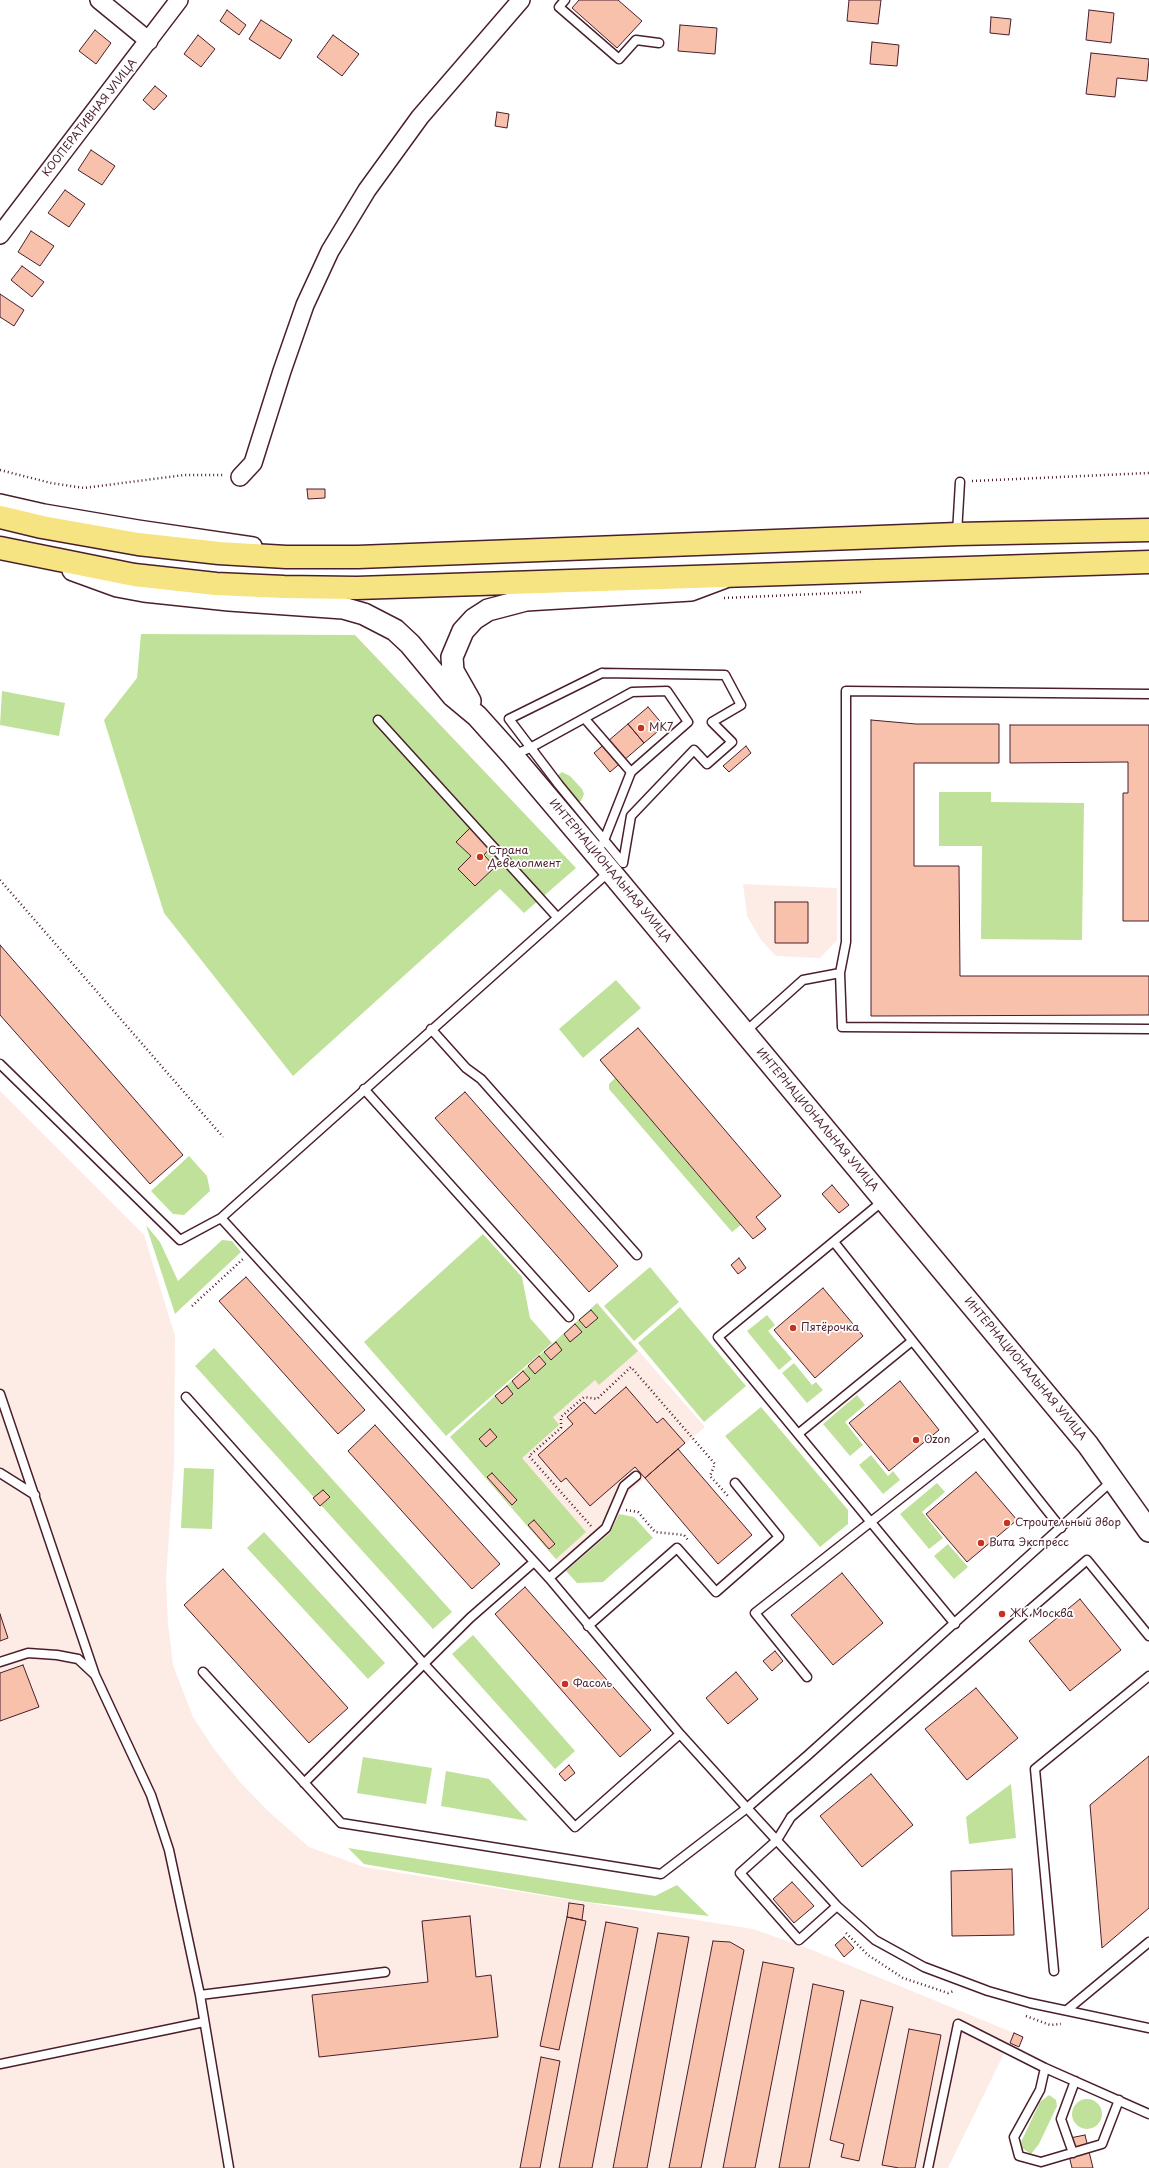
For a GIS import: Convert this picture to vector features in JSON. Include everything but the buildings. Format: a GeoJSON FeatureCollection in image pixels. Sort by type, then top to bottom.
{"type":"FeatureCollection","features":[{"type":"Feature","properties":{"kind":"highway"},"geometry":{"type":"LineString","coordinates":[[0,517],[42,527],[138,544],[219,553],[286,557],[358,557],[957,534],[1149,530]]}},
{"type":"Feature","properties":{"kind":"highway"},"geometry":{"type":"LineString","coordinates":[[0,548],[40,558],[134,575],[216,584],[365,588],[1149,562]]}},
{"type":"Feature","properties":{"kind":"street"},"geometry":{"type":"LineString","coordinates":[[99,0],[149,41]]}},
{"type":"Feature","properties":{"kind":"street","name":"КООПЕРАТИВНАЯ УЛИЦА"},"geometry":{"type":"LineString","coordinates":[[0,235],[179,0]]}},
{"type":"Feature","properties":{"kind":"street"},"geometry":{"type":"LineString","coordinates":[[240,478],[253,463],[282,371],[305,305],[330,250],[368,190],[420,117],[521,0]]}},
{"type":"Feature","properties":{"kind":"street"},"geometry":{"type":"LineString","coordinates":[[0,503],[44,513],[138,530],[275,549],[358,557]]}},
{"type":"Feature","properties":{"kind":"street"},"geometry":{"type":"LineString","coordinates":[[40,558],[117,586],[144,591],[229,600],[327,606],[364,614],[395,630],[410,644],[453,696],[477,716]]}},
{"type":"Feature","properties":{"kind":"street"},"geometry":{"type":"LineString","coordinates":[[477,716],[453,671],[452,657],[463,631],[474,619],[488,610],[526,600],[691,590],[732,576]]}},
{"type":"Feature","properties":{"kind":"street","name":"ИНТЕРНАЦИОНАЛЬНАЯ УЛИЦА"},"geometry":{"type":"LineString","coordinates":[[477,716],[521,751],[605,866],[1083,1439],[1114,1480],[1149,1531]]}},
{"type":"Feature","properties":{"kind":"lane"},"geometry":{"type":"LineString","coordinates":[[565,0],[559,7],[619,59],[636,40],[659,43]]}},
{"type":"Feature","properties":{"kind":"lane"},"geometry":{"type":"LineString","coordinates":[[957,534],[960,482]]}},
{"type":"Feature","properties":{"kind":"lane"},"geometry":{"type":"LineString","coordinates":[[602,673],[724,675],[741,705],[712,722],[732,742],[707,764],[694,750],[631,816],[624,863],[604,839],[521,751],[509,719],[602,673]]}},
{"type":"Feature","properties":{"kind":"lane"},"geometry":{"type":"LineString","coordinates":[[0,1064],[180,1240],[221,1218],[364,1088],[557,917],[605,866],[604,839],[631,772],[688,722],[667,690],[632,692],[585,719],[521,751]]}},
{"type":"Feature","properties":{"kind":"lane"},"geometry":{"type":"LineString","coordinates":[[1149,694],[846,692],[846,942],[840,973],[842,1027],[1149,1029]]}},
{"type":"Feature","properties":{"kind":"lane"},"geometry":{"type":"LineString","coordinates":[[585,719],[631,772]]}},
{"type":"Feature","properties":{"kind":"lane"},"geometry":{"type":"LineString","coordinates":[[378,720],[557,917]]}},
{"type":"Feature","properties":{"kind":"lane"},"geometry":{"type":"LineString","coordinates":[[744,1032],[803,980],[840,973]]}},
{"type":"Feature","properties":{"kind":"lane"},"geometry":{"type":"LineString","coordinates":[[431,1029],[466,1068],[481,1079],[638,1255]]}},
{"type":"Feature","properties":{"kind":"lane"},"geometry":{"type":"LineString","coordinates":[[364,1088],[569,1317]]}},
{"type":"Feature","properties":{"kind":"lane"},"geometry":{"type":"LineString","coordinates":[[884,1200],[718,1337],[955,1624]]}},
{"type":"Feature","properties":{"kind":"lane"},"geometry":{"type":"LineString","coordinates":[[221,1218],[549,1578],[680,1734],[747,1808],[837,1906],[875,1940],[924,1967],[988,1991],[1030,2004],[1067,2010],[1149,2028]]}},
{"type":"Feature","properties":{"kind":"lane"},"geometry":{"type":"LineString","coordinates":[[834,1242],[1061,1528]]}},
{"type":"Feature","properties":{"kind":"lane"},"geometry":{"type":"LineString","coordinates":[[798,1434],[912,1341]]}},
{"type":"Feature","properties":{"kind":"lane"},"geometry":{"type":"LineString","coordinates":[[0,1394],[95,1675],[153,1802],[169,1850],[200,1995],[229,2168]]}},
{"type":"Feature","properties":{"kind":"lane"},"geometry":{"type":"LineString","coordinates":[[186,1397],[424,1664],[575,1827],[680,1734]]}},
{"type":"Feature","properties":{"kind":"lane"},"geometry":{"type":"LineString","coordinates":[[807,1677],[755,1613],[870,1522],[890,1510],[985,1432]]}},
{"type":"Feature","properties":{"kind":"lane"},"geometry":{"type":"LineString","coordinates":[[0,1473],[35,1495]]}},
{"type":"Feature","properties":{"kind":"lane"},"geometry":{"type":"LineString","coordinates":[[549,1578],[606,1528],[624,1486],[636,1476]]}},
{"type":"Feature","properties":{"kind":"lane"},"geometry":{"type":"LineString","coordinates":[[203,1672],[341,1822],[660,1874],[747,1808],[955,1624],[1114,1480]]}},
{"type":"Feature","properties":{"kind":"lane"},"geometry":{"type":"LineString","coordinates":[[588,1626],[677,1548],[716,1592],[780,1537],[735,1484]]}},
{"type":"Feature","properties":{"kind":"lane"},"geometry":{"type":"LineString","coordinates":[[837,1906],[799,1940],[740,1873],[776,1840],[791,1817],[1087,1560],[1149,1636]]}},
{"type":"Feature","properties":{"kind":"lane"},"geometry":{"type":"LineString","coordinates":[[304,1783],[470,1618],[534,1562]]}},
{"type":"Feature","properties":{"kind":"lane"},"geometry":{"type":"LineString","coordinates":[[0,1662],[28,1653],[57,1655],[78,1659],[95,1675]]}},
{"type":"Feature","properties":{"kind":"lane"},"geometry":{"type":"LineString","coordinates":[[1054,1971],[1035,1769],[1149,1676]]}},
{"type":"Feature","properties":{"kind":"lane"},"geometry":{"type":"LineString","coordinates":[[1067,2010],[1149,1942]]}},
{"type":"Feature","properties":{"kind":"lane"},"geometry":{"type":"LineString","coordinates":[[200,1995],[385,1972]]}},
{"type":"Feature","properties":{"kind":"lane"},"geometry":{"type":"LineString","coordinates":[[0,2064],[204,2022]]}},
{"type":"Feature","properties":{"kind":"lane"},"geometry":{"type":"LineString","coordinates":[[928,2168],[958,2024],[1046,2068],[1149,2114]]}},
{"type":"Feature","properties":{"kind":"lane"},"geometry":{"type":"LineString","coordinates":[[1046,2068],[1040,2090],[1014,2137],[1019,2156],[1041,2162],[1102,2144],[1119,2100]]}},
{"type":"Feature","properties":{"kind":"lane"},"geometry":{"type":"LineString","coordinates":[[1073,2153],[1061,2119],[1075,2081]]}},
{"type":"Feature","properties":{"kind":"path"},"geometry":{"type":"LineString","coordinates":[[0,470],[51,483],[84,488],[184,475],[222,475],[240,478]]}},
{"type":"Feature","properties":{"kind":"path"},"geometry":{"type":"LineString","coordinates":[[960,482],[1149,473]]}},
{"type":"Feature","properties":{"kind":"path"},"geometry":{"type":"LineString","coordinates":[[723,598],[865,592]]}},
{"type":"Feature","properties":{"kind":"path"},"geometry":{"type":"LineString","coordinates":[[0,880],[223,1137]]}},
{"type":"Feature","properties":{"kind":"shaded area"},"geometry":{"type":"Polygon","coordinates":[[[743,884],[837,888],[837,940],[820,958],[776,956],[761,940],[747,916],[743,884]]]}},
{"type":"Feature","properties":{"kind":"shaded area"},"geometry":{"type":"Polygon","coordinates":[[[0,1091],[144,1235],[175,1336],[174,1464],[166,1579],[168,1623],[173,1665],[193,1717],[214,1749],[240,1782],[268,1811],[309,1847],[364,1867],[753,1929],[807,1948],[1014,2033],[948,2168],[0,2168],[0,1091]]]}},
{"type":"Feature","properties":{"kind":"shaded area"},"geometry":{"type":"Polygon","coordinates":[[[597,1303],[705,1427],[628,1493],[610,1533],[566,1571],[450,1437],[597,1303]]]}},
{"type":"Feature","properties":{"kind":"green space"},"geometry":{"type":"Polygon","coordinates":[[[141,634],[355,635],[576,868],[524,913],[500,889],[293,1076],[164,913],[104,720],[137,678],[141,634]]]}},
{"type":"Feature","properties":{"kind":"green space"},"geometry":{"type":"Polygon","coordinates":[[[2,691],[65,703],[59,736],[0,725],[2,691]]]}},
{"type":"Feature","properties":{"kind":"green space"},"geometry":{"type":"Polygon","coordinates":[[[562,772],[570,776],[582,789],[584,794],[581,801],[577,802],[557,781],[557,776],[562,772]]]}},
{"type":"Feature","properties":{"kind":"green space"},"geometry":{"type":"Polygon","coordinates":[[[939,792],[991,792],[991,802],[1084,803],[1082,940],[981,939],[982,846],[939,846],[939,792]]]}},
{"type":"Feature","properties":{"kind":"green space"},"geometry":{"type":"Polygon","coordinates":[[[616,980],[641,1008],[583,1058],[559,1029],[616,980]]]}},
{"type":"Feature","properties":{"kind":"green space"},"geometry":{"type":"Polygon","coordinates":[[[638,1028],[684,1082],[646,1114],[741,1225],[732,1232],[609,1089],[609,1084],[615,1078],[600,1060],[638,1028]]]}},
{"type":"Feature","properties":{"kind":"green space"},"geometry":{"type":"Polygon","coordinates":[[[189,1156],[207,1176],[210,1191],[184,1215],[173,1214],[151,1191],[189,1156]]]}},
{"type":"Feature","properties":{"kind":"green space"},"geometry":{"type":"Polygon","coordinates":[[[146,1225],[160,1242],[178,1281],[222,1240],[232,1241],[241,1252],[175,1314],[146,1225]]]}},
{"type":"Feature","properties":{"kind":"green space"},"geometry":{"type":"Polygon","coordinates":[[[483,1234],[522,1277],[530,1318],[552,1343],[446,1436],[364,1342],[483,1234]]]}},
{"type":"Feature","properties":{"kind":"green space"},"geometry":{"type":"Polygon","coordinates":[[[650,1267],[679,1302],[634,1341],[604,1306],[650,1267]]]}},
{"type":"Feature","properties":{"kind":"green space"},"geometry":{"type":"Polygon","coordinates":[[[597,1303],[638,1351],[599,1385],[595,1380],[553,1417],[559,1425],[522,1458],[586,1532],[556,1559],[450,1437],[597,1303]]]}},
{"type":"Feature","properties":{"kind":"green space"},"geometry":{"type":"Polygon","coordinates":[[[680,1307],[746,1386],[704,1422],[638,1343],[680,1307]]]}},
{"type":"Feature","properties":{"kind":"green space"},"geometry":{"type":"Polygon","coordinates":[[[767,1315],[775,1325],[768,1331],[792,1359],[779,1370],[747,1331],[767,1315]]]}},
{"type":"Feature","properties":{"kind":"green space"},"geometry":{"type":"Polygon","coordinates":[[[214,1348],[452,1612],[433,1629],[195,1366],[214,1348]]]}},
{"type":"Feature","properties":{"kind":"green space"},"geometry":{"type":"Polygon","coordinates":[[[794,1363],[812,1385],[816,1382],[823,1390],[807,1403],[782,1373],[794,1363]]]}},
{"type":"Feature","properties":{"kind":"green space"},"geometry":{"type":"Polygon","coordinates":[[[857,1395],[865,1405],[845,1422],[863,1445],[850,1456],[823,1424],[857,1395]]]}},
{"type":"Feature","properties":{"kind":"green space"},"geometry":{"type":"Polygon","coordinates":[[[761,1407],[848,1510],[848,1524],[820,1547],[725,1436],[761,1407]]]}},
{"type":"Feature","properties":{"kind":"green space"},"geometry":{"type":"Polygon","coordinates":[[[871,1455],[888,1476],[893,1471],[900,1480],[883,1494],[859,1465],[871,1455]]]}},
{"type":"Feature","properties":{"kind":"green space"},"geometry":{"type":"Polygon","coordinates":[[[184,1468],[214,1469],[212,1529],[181,1528],[184,1468]]]}},
{"type":"Feature","properties":{"kind":"green space"},"geometry":{"type":"Polygon","coordinates":[[[937,1483],[945,1492],[922,1512],[943,1538],[929,1549],[900,1514],[937,1483]]]}},
{"type":"Feature","properties":{"kind":"green space"},"geometry":{"type":"Polygon","coordinates":[[[619,1514],[634,1517],[653,1538],[603,1582],[577,1583],[566,1571],[610,1533],[619,1514]]]}},
{"type":"Feature","properties":{"kind":"green space"},"geometry":{"type":"Polygon","coordinates":[[[264,1532],[385,1663],[368,1679],[247,1548],[264,1532]]]}},
{"type":"Feature","properties":{"kind":"green space"},"geometry":{"type":"Polygon","coordinates":[[[948,1544],[968,1567],[954,1579],[934,1556],[948,1544]]]}},
{"type":"Feature","properties":{"kind":"green space"},"geometry":{"type":"Polygon","coordinates":[[[473,1635],[575,1751],[555,1769],[452,1654],[473,1635]]]}},
{"type":"Feature","properties":{"kind":"green space"},"geometry":{"type":"Polygon","coordinates":[[[363,1757],[432,1768],[426,1804],[357,1793],[363,1757]]]}},
{"type":"Feature","properties":{"kind":"green space"},"geometry":{"type":"Polygon","coordinates":[[[446,1771],[489,1779],[528,1821],[441,1806],[446,1771]]]}},
{"type":"Feature","properties":{"kind":"green space"},"geometry":{"type":"Polygon","coordinates":[[[1011,1784],[1016,1838],[969,1844],[966,1817],[1011,1784]]]}},
{"type":"Feature","properties":{"kind":"green space"},"geometry":{"type":"Polygon","coordinates":[[[348,1848],[655,1896],[677,1885],[709,1916],[587,1902],[364,1864],[348,1848]]]}},
{"type":"Feature","properties":{"kind":"green space"},"geometry":{"type":"Polygon","coordinates":[[[1049,2095],[1056,2100],[1057,2106],[1039,2144],[1031,2154],[1022,2148],[1021,2142],[1040,2102],[1049,2095]]]}},
{"type":"Feature","properties":{"kind":"green space"},"geometry":{"type":"Polygon","coordinates":[[[1087,2099],[1093,2100],[1101,2108],[1101,2120],[1093,2128],[1087,2129],[1081,2128],[1073,2120],[1072,2114],[1073,2108],[1081,2100],[1087,2099]]]}},
{"type":"Feature","properties":{"kind":"place","name":"МК7"},"geometry":{"type":"Point","coordinates":[641,728]}},
{"type":"Feature","properties":{"kind":"place","name":"Страна Девелопмент"},"geometry":{"type":"Point","coordinates":[480,857]}},
{"type":"Feature","properties":{"kind":"place","name":"Пятёрочка"},"geometry":{"type":"Point","coordinates":[793,1328]}},
{"type":"Feature","properties":{"kind":"place","name":"Ozon"},"geometry":{"type":"Point","coordinates":[916,1440]}},
{"type":"Feature","properties":{"kind":"place","name":"Строительный двор"},"geometry":{"type":"Point","coordinates":[1007,1523]}},
{"type":"Feature","properties":{"kind":"place","name":"Вита Экспресс"},"geometry":{"type":"Point","coordinates":[981,1543]}},
{"type":"Feature","properties":{"kind":"place","name":"ЖК Москва"},"geometry":{"type":"Point","coordinates":[1002,1614]}},
{"type":"Feature","properties":{"kind":"place","name":"Фасоль"},"geometry":{"type":"Point","coordinates":[565,1684]}}]}
